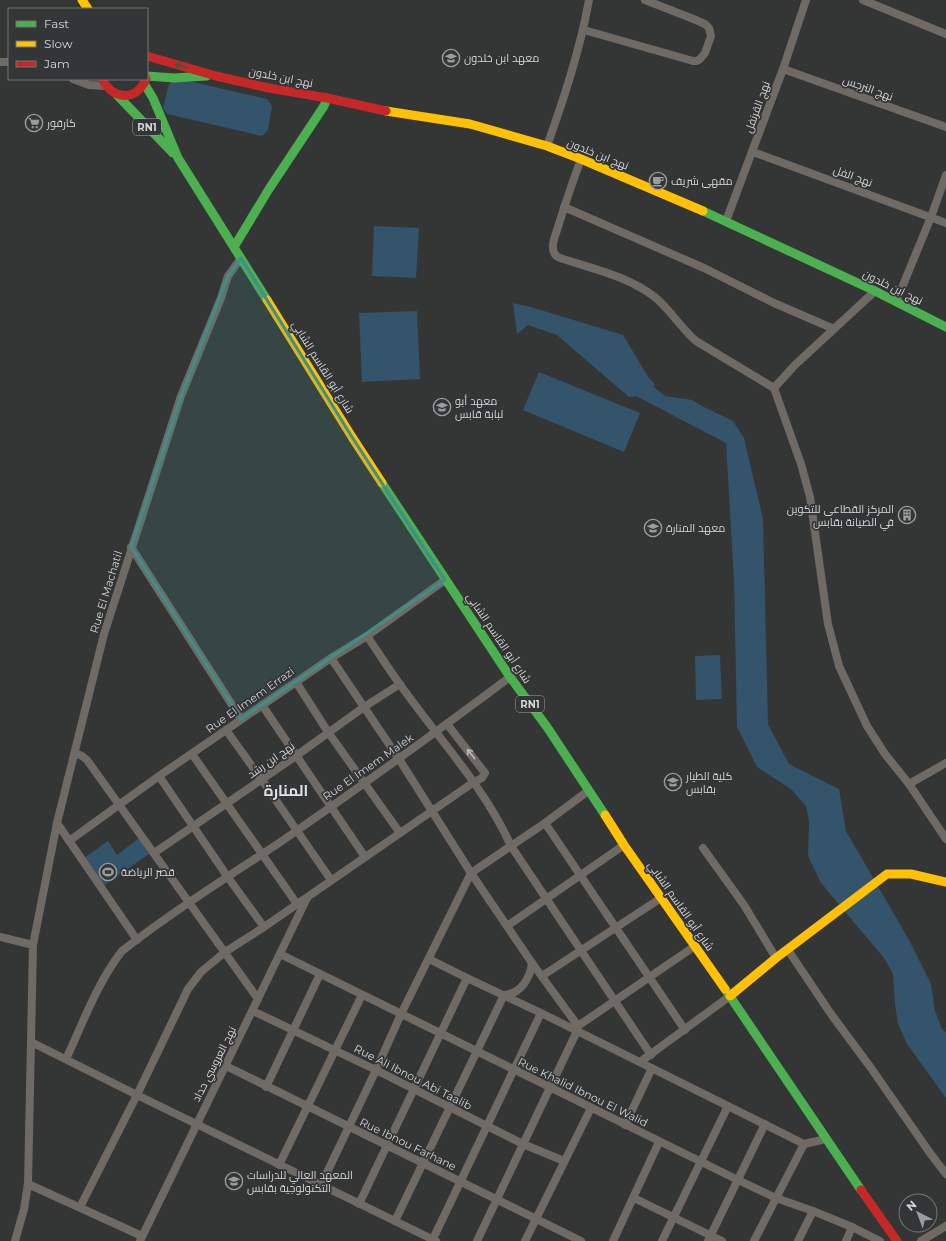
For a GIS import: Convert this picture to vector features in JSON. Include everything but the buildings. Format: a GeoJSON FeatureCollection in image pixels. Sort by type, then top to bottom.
{"type":"FeatureCollection","features":[{"type":"Feature","properties":{"kind":"main road"},"geometry":{"type":"LineString","coordinates":[[148,56],[216,76]]}},
{"type":"Feature","properties":{"kind":"main road","name":"نهج ابن خلدون"},"geometry":{"type":"LineString","coordinates":[[216,76],[392,112],[470,124],[547,146],[726,221],[875,291],[946,327]]}},
{"type":"Feature","properties":{"kind":"main road"},"geometry":{"type":"LineString","coordinates":[[148,80],[216,76]]}},
{"type":"Feature","properties":{"kind":"main road"},"geometry":{"type":"LineString","coordinates":[[117,95],[131,95],[137,92],[146,80]]}},
{"type":"Feature","properties":{"kind":"main road","name":"شارع أبو القاسم الشابي"},"geometry":{"type":"LineString","coordinates":[[146,80],[178,158],[352,437],[510,678],[547,727],[660,898],[730,996],[826,1139],[897,1241]]}},
{"type":"Feature","properties":{"kind":"main road","name":"RN1"},"geometry":{"type":"LineString","coordinates":[[103,83],[110,91],[117,95]]}},
{"type":"Feature","properties":{"kind":"main road","name":"شارع أبو القاسم الشابي"},"geometry":{"type":"LineString","coordinates":[[117,95],[178,158]]}},
{"type":"Feature","properties":{"kind":"main road"},"geometry":{"type":"LineString","coordinates":[[234,247],[268,189],[324,106],[327,98]]}},
{"type":"Feature","properties":{"kind":"main road"},"geometry":{"type":"LineString","coordinates":[[730,996],[776,958],[887,874],[911,874],[946,882]]}},
{"type":"Feature","properties":{"kind":"street"},"geometry":{"type":"LineString","coordinates":[[547,146],[568,88],[584,30],[590,0]]}},
{"type":"Feature","properties":{"kind":"street"},"geometry":{"type":"LineString","coordinates":[[584,30],[693,61],[700,59],[705,53],[711,36],[709,28],[705,24],[645,0]]}},
{"type":"Feature","properties":{"kind":"street","name":"نهج القرنفل"},"geometry":{"type":"LineString","coordinates":[[726,221],[753,152],[806,0]]}},
{"type":"Feature","properties":{"kind":"street"},"geometry":{"type":"LineString","coordinates":[[863,0],[946,34]]}},
{"type":"Feature","properties":{"kind":"street","name":"نهج النرجس"},"geometry":{"type":"LineString","coordinates":[[783,69],[946,127]]}},
{"type":"Feature","properties":{"kind":"street"},"geometry":{"type":"LineString","coordinates":[[75,80],[89,86],[103,83]]}},
{"type":"Feature","properties":{"kind":"street","name":"نهج الفل"},"geometry":{"type":"LineString","coordinates":[[753,152],[946,223]]}},
{"type":"Feature","properties":{"kind":"street"},"geometry":{"type":"LineString","coordinates":[[581,159],[552,247],[555,256],[603,270],[642,288],[657,299],[696,341],[774,388],[801,464],[810,497],[828,624],[839,666],[867,726],[891,763],[909,784],[946,839]]}},
{"type":"Feature","properties":{"kind":"street"},"geometry":{"type":"LineString","coordinates":[[896,302],[931,217],[946,175]]}},
{"type":"Feature","properties":{"kind":"street"},"geometry":{"type":"LineString","coordinates":[[564,207],[704,268],[774,303],[834,329]]}},
{"type":"Feature","properties":{"kind":"street","name":"Rue El Machatil"},"geometry":{"type":"LineString","coordinates":[[15,1241],[24,1209],[28,1184],[33,946],[57,823],[104,634],[180,396],[221,298],[228,276],[241,258]]}},
{"type":"Feature","properties":{"kind":"street"},"geometry":{"type":"LineString","coordinates":[[774,388],[795,365],[875,291]]}},
{"type":"Feature","properties":{"kind":"street"},"geometry":{"type":"LineString","coordinates":[[132,547],[242,719]]}},
{"type":"Feature","properties":{"kind":"street","name":"Rue El Imem Errazi"},"geometry":{"type":"LineString","coordinates":[[69,841],[159,776],[331,658],[367,636],[445,580]]}},
{"type":"Feature","properties":{"kind":"street"},"geometry":{"type":"LineString","coordinates":[[367,636],[400,684],[474,782],[503,828],[511,846],[651,1055]]}},
{"type":"Feature","properties":{"kind":"street"},"geometry":{"type":"LineString","coordinates":[[331,658],[399,759],[471,873],[576,1028]]}},
{"type":"Feature","properties":{"kind":"street","name":"Rue El Imem Malek"},"geometry":{"type":"LineString","coordinates":[[66,1059],[100,984],[122,951],[227,876],[331,807],[510,678]]}},
{"type":"Feature","properties":{"kind":"street"},"geometry":{"type":"LineString","coordinates":[[296,682],[328,732],[400,833]]}},
{"type":"Feature","properties":{"kind":"street","name":"نهج ابن رشد"},"geometry":{"type":"LineString","coordinates":[[154,853],[262,780],[364,707],[400,684]]}},
{"type":"Feature","properties":{"kind":"street"},"geometry":{"type":"LineString","coordinates":[[262,705],[365,857]]}},
{"type":"Feature","properties":{"kind":"street"},"geometry":{"type":"LineString","coordinates":[[80,1208],[137,1096],[188,989],[195,979],[210,963],[225,952],[482,778],[485,773],[447,724]]}},
{"type":"Feature","properties":{"kind":"street"},"geometry":{"type":"LineString","coordinates":[[226,730],[331,880]]}},
{"type":"Feature","properties":{"kind":"street"},"geometry":{"type":"LineString","coordinates":[[75,752],[87,760],[258,999]]}},
{"type":"Feature","properties":{"kind":"street"},"geometry":{"type":"LineString","coordinates":[[192,754],[297,904]]}},
{"type":"Feature","properties":{"kind":"street"},"geometry":{"type":"LineString","coordinates":[[909,784],[946,763]]}},
{"type":"Feature","properties":{"kind":"street"},"geometry":{"type":"LineString","coordinates":[[159,776],[227,876],[264,927]]}},
{"type":"Feature","properties":{"kind":"street"},"geometry":{"type":"LineString","coordinates":[[321,1185],[401,1014],[471,873],[545,823],[588,791]]}},
{"type":"Feature","properties":{"kind":"street"},"geometry":{"type":"LineString","coordinates":[[57,823],[137,940]]}},
{"type":"Feature","properties":{"kind":"street"},"geometry":{"type":"LineString","coordinates":[[545,823],[685,1030]]}},
{"type":"Feature","properties":{"kind":"street"},"geometry":{"type":"LineString","coordinates":[[507,926],[624,845]]}},
{"type":"Feature","properties":{"kind":"street"},"geometry":{"type":"LineString","coordinates":[[703,848],[744,905],[776,958]]}},
{"type":"Feature","properties":{"kind":"street","name":"نهج العروسي حداد"},"geometry":{"type":"LineString","coordinates":[[141,1239],[308,897]]}},
{"type":"Feature","properties":{"kind":"street"},"geometry":{"type":"LineString","coordinates":[[542,976],[660,898]]}},
{"type":"Feature","properties":{"kind":"street"},"geometry":{"type":"LineString","coordinates":[[0,937],[33,946]]}},
{"type":"Feature","properties":{"kind":"street"},"geometry":{"type":"LineString","coordinates":[[477,1241],[550,1088],[576,1028],[695,946]]}},
{"type":"Feature","properties":{"kind":"street"},"geometry":{"type":"LineString","coordinates":[[788,950],[831,1014],[946,1174]]}},
{"type":"Feature","properties":{"kind":"street","name":"Rue Khalid Ibnou El Walid"},"geometry":{"type":"LineString","coordinates":[[280,954],[700,1162],[776,1198],[812,1211],[880,1241]]}},
{"type":"Feature","properties":{"kind":"street"},"geometry":{"type":"LineString","coordinates":[[429,959],[576,1028],[640,1062],[804,1144],[826,1139]]}},
{"type":"Feature","properties":{"kind":"street"},"geometry":{"type":"LineString","coordinates":[[504,995],[515,993],[522,987],[531,972],[532,963]]}},
{"type":"Feature","properties":{"kind":"street"},"geometry":{"type":"LineString","coordinates":[[266,1087],[320,974]]}},
{"type":"Feature","properties":{"kind":"street"},"geometry":{"type":"LineString","coordinates":[[359,1204],[467,978]]}},
{"type":"Feature","properties":{"kind":"street"},"geometry":{"type":"LineString","coordinates":[[279,1165],[362,995]]}},
{"type":"Feature","properties":{"kind":"street"},"geometry":{"type":"LineString","coordinates":[[395,1221],[504,995]]}},
{"type":"Feature","properties":{"kind":"street"},"geometry":{"type":"LineString","coordinates":[[640,1062],[730,996]]}},
{"type":"Feature","properties":{"kind":"street","name":"Rue Ali Ibnou Abi Taalib"},"geometry":{"type":"LineString","coordinates":[[253,1012],[336,1050],[523,1144],[564,1161]]}},
{"type":"Feature","properties":{"kind":"street"},"geometry":{"type":"LineString","coordinates":[[31,1042],[196,1125],[434,1240],[487,1125],[542,1013]]}},
{"type":"Feature","properties":{"kind":"street","name":"Rue Ibnou Farhane"},"geometry":{"type":"LineString","coordinates":[[226,1066],[581,1241]]}},
{"type":"Feature","properties":{"kind":"street"},"geometry":{"type":"LineString","coordinates":[[625,1125],[652,1068]]}},
{"type":"Feature","properties":{"kind":"street"},"geometry":{"type":"LineString","coordinates":[[662,1241],[728,1106]]}},
{"type":"Feature","properties":{"kind":"street"},"geometry":{"type":"LineString","coordinates":[[525,1241],[592,1108]]}},
{"type":"Feature","properties":{"kind":"street"},"geometry":{"type":"LineString","coordinates":[[709,1238],[765,1124]]}},
{"type":"Feature","properties":{"kind":"street"},"geometry":{"type":"LineString","coordinates":[[613,1241],[660,1142]]}},
{"type":"Feature","properties":{"kind":"street"},"geometry":{"type":"LineString","coordinates":[[754,1241],[804,1144]]}},
{"type":"Feature","properties":{"kind":"street"},"geometry":{"type":"LineString","coordinates":[[28,1184],[141,1239]]}},
{"type":"Feature","properties":{"kind":"street"},"geometry":{"type":"LineString","coordinates":[[634,1198],[709,1238],[722,1241]]}},
{"type":"Feature","properties":{"kind":"street"},"geometry":{"type":"LineString","coordinates":[[798,1241],[812,1211]]}},
{"type":"Feature","properties":{"kind":"street"},"geometry":{"type":"LineString","coordinates":[[921,1241],[946,1226]]}},
{"type":"Feature","properties":{"kind":"street"},"geometry":{"type":"LineString","coordinates":[[846,1241],[852,1228]]}},
{"type":"Feature","properties":{"kind":"highlighted area"},"geometry":{"type":"Polygon","coordinates":[[[241,258],[352,437],[445,580],[241,719],[131,547],[181,396],[228,276],[241,258]]]}},
{"type":"Feature","properties":{"kind":"shaded area"},"geometry":{"type":"Polygon","coordinates":[[[176,78],[267,99],[272,106],[268,130],[262,136],[167,114],[163,108],[169,84],[176,78]]]}},
{"type":"Feature","properties":{"kind":"shaded area"},"geometry":{"type":"Polygon","coordinates":[[[374,226],[419,228],[416,278],[372,276],[374,226]]]}},
{"type":"Feature","properties":{"kind":"shaded area"},"geometry":{"type":"Polygon","coordinates":[[[513,303],[623,335],[649,378],[654,383],[654,387],[665,396],[692,400],[733,421],[744,438],[763,519],[768,724],[789,764],[839,789],[846,831],[909,940],[931,984],[935,1011],[942,1029],[946,1032],[946,1098],[907,1044],[898,1024],[893,974],[884,958],[821,883],[808,856],[809,821],[806,806],[791,789],[757,767],[737,727],[734,579],[726,443],[636,396],[629,397],[557,335],[528,325],[517,334],[513,303]]]}},
{"type":"Feature","properties":{"kind":"shaded area"},"geometry":{"type":"Polygon","coordinates":[[[417,311],[420,379],[362,382],[359,313],[417,311]]]}},
{"type":"Feature","properties":{"kind":"shaded area"},"geometry":{"type":"Polygon","coordinates":[[[539,372],[640,413],[624,452],[523,410],[539,372]]]}},
{"type":"Feature","properties":{"kind":"shaded area"},"geometry":{"type":"Polygon","coordinates":[[[720,655],[722,699],[696,700],[695,656],[720,655]]]}},
{"type":"Feature","properties":{"kind":"shaded area","name":"قصر الرياضة"},"geometry":{"type":"Polygon","coordinates":[[[139,838],[149,854],[103,886],[84,858],[108,841],[117,855],[139,838]]]}},
{"type":"Feature","properties":{"kind":"traffic: fast"},"geometry":{"type":"LineString","coordinates":[[148,76],[174,78],[207,76]]}},
{"type":"Feature","properties":{"kind":"traffic: fast"},"geometry":{"type":"LineString","coordinates":[[145,85],[153,98],[178,158],[267,300]]}},
{"type":"Feature","properties":{"kind":"traffic: fast"},"geometry":{"type":"LineString","coordinates":[[117,95],[173,153]]}},
{"type":"Feature","properties":{"kind":"traffic: fast"},"geometry":{"type":"LineString","coordinates":[[234,247],[269,189],[324,106],[327,98]]}},
{"type":"Feature","properties":{"kind":"traffic: fast"},"geometry":{"type":"LineString","coordinates":[[703,211],[875,291],[946,327]]}},
{"type":"Feature","properties":{"kind":"traffic: fast"},"geometry":{"type":"LineString","coordinates":[[382,483],[510,677],[547,727],[605,815]]}},
{"type":"Feature","properties":{"kind":"traffic: fast"},"geometry":{"type":"LineString","coordinates":[[725,989],[861,1190]]}},
{"type":"Feature","properties":{"kind":"traffic: slow"},"geometry":{"type":"LineString","coordinates":[[82,0],[87,8]]}},
{"type":"Feature","properties":{"kind":"traffic: slow"},"geometry":{"type":"LineString","coordinates":[[386,111],[470,124],[547,146],[703,211]]}},
{"type":"Feature","properties":{"kind":"traffic: slow"},"geometry":{"type":"LineString","coordinates":[[267,300],[382,483]]}},
{"type":"Feature","properties":{"kind":"traffic: slow"},"geometry":{"type":"LineString","coordinates":[[605,815],[624,845],[725,989]]}},
{"type":"Feature","properties":{"kind":"traffic: slow"},"geometry":{"type":"LineString","coordinates":[[730,996],[776,958],[887,874],[911,874],[946,882]]}},
{"type":"Feature","properties":{"kind":"traffic: jam"},"geometry":{"type":"LineString","coordinates":[[148,56],[216,76],[386,111]]}},
{"type":"Feature","properties":{"kind":"traffic: jam"},"geometry":{"type":"LineString","coordinates":[[103,80],[112,91],[124,96],[131,95],[136,92],[145,80]]}},
{"type":"Feature","properties":{"kind":"traffic: jam"},"geometry":{"type":"LineString","coordinates":[[861,1190],[897,1241]]}},
{"type":"Feature","properties":{"kind":"place","name":"معهد ابن خلدون"},"geometry":{"type":"Point","coordinates":[451,58]}},
{"type":"Feature","properties":{"kind":"place","name":"كارفور"},"geometry":{"type":"Point","coordinates":[34,123]}},
{"type":"Feature","properties":{"kind":"place","name":"مقهى شريف"},"geometry":{"type":"Point","coordinates":[658,181]}},
{"type":"Feature","properties":{"kind":"place","name":"معهد أبو لبابة قابس"},"geometry":{"type":"Point","coordinates":[442,407]}},
{"type":"Feature","properties":{"kind":"place","name":"المركز القطاعى للتكوين في الصيانة بقابس"},"geometry":{"type":"Point","coordinates":[907,515]}},
{"type":"Feature","properties":{"kind":"place","name":"معهد المنارة"},"geometry":{"type":"Point","coordinates":[653,528]}},
{"type":"Feature","properties":{"kind":"place","name":"كلية الطيار بقابس"},"geometry":{"type":"Point","coordinates":[673,782]}},
{"type":"Feature","properties":{"kind":"place","name":"قصر الرياضة"},"geometry":{"type":"Point","coordinates":[108,872]}},
{"type":"Feature","properties":{"kind":"place","name":"المعهد العالي للدراسات التكنولوجية بقابس"},"geometry":{"type":"Point","coordinates":[234,1181]}},
{"type":"Feature","properties":{"kind":"district","name":"المنارة"},"geometry":{"type":"Point","coordinates":[286,790]}}]}
